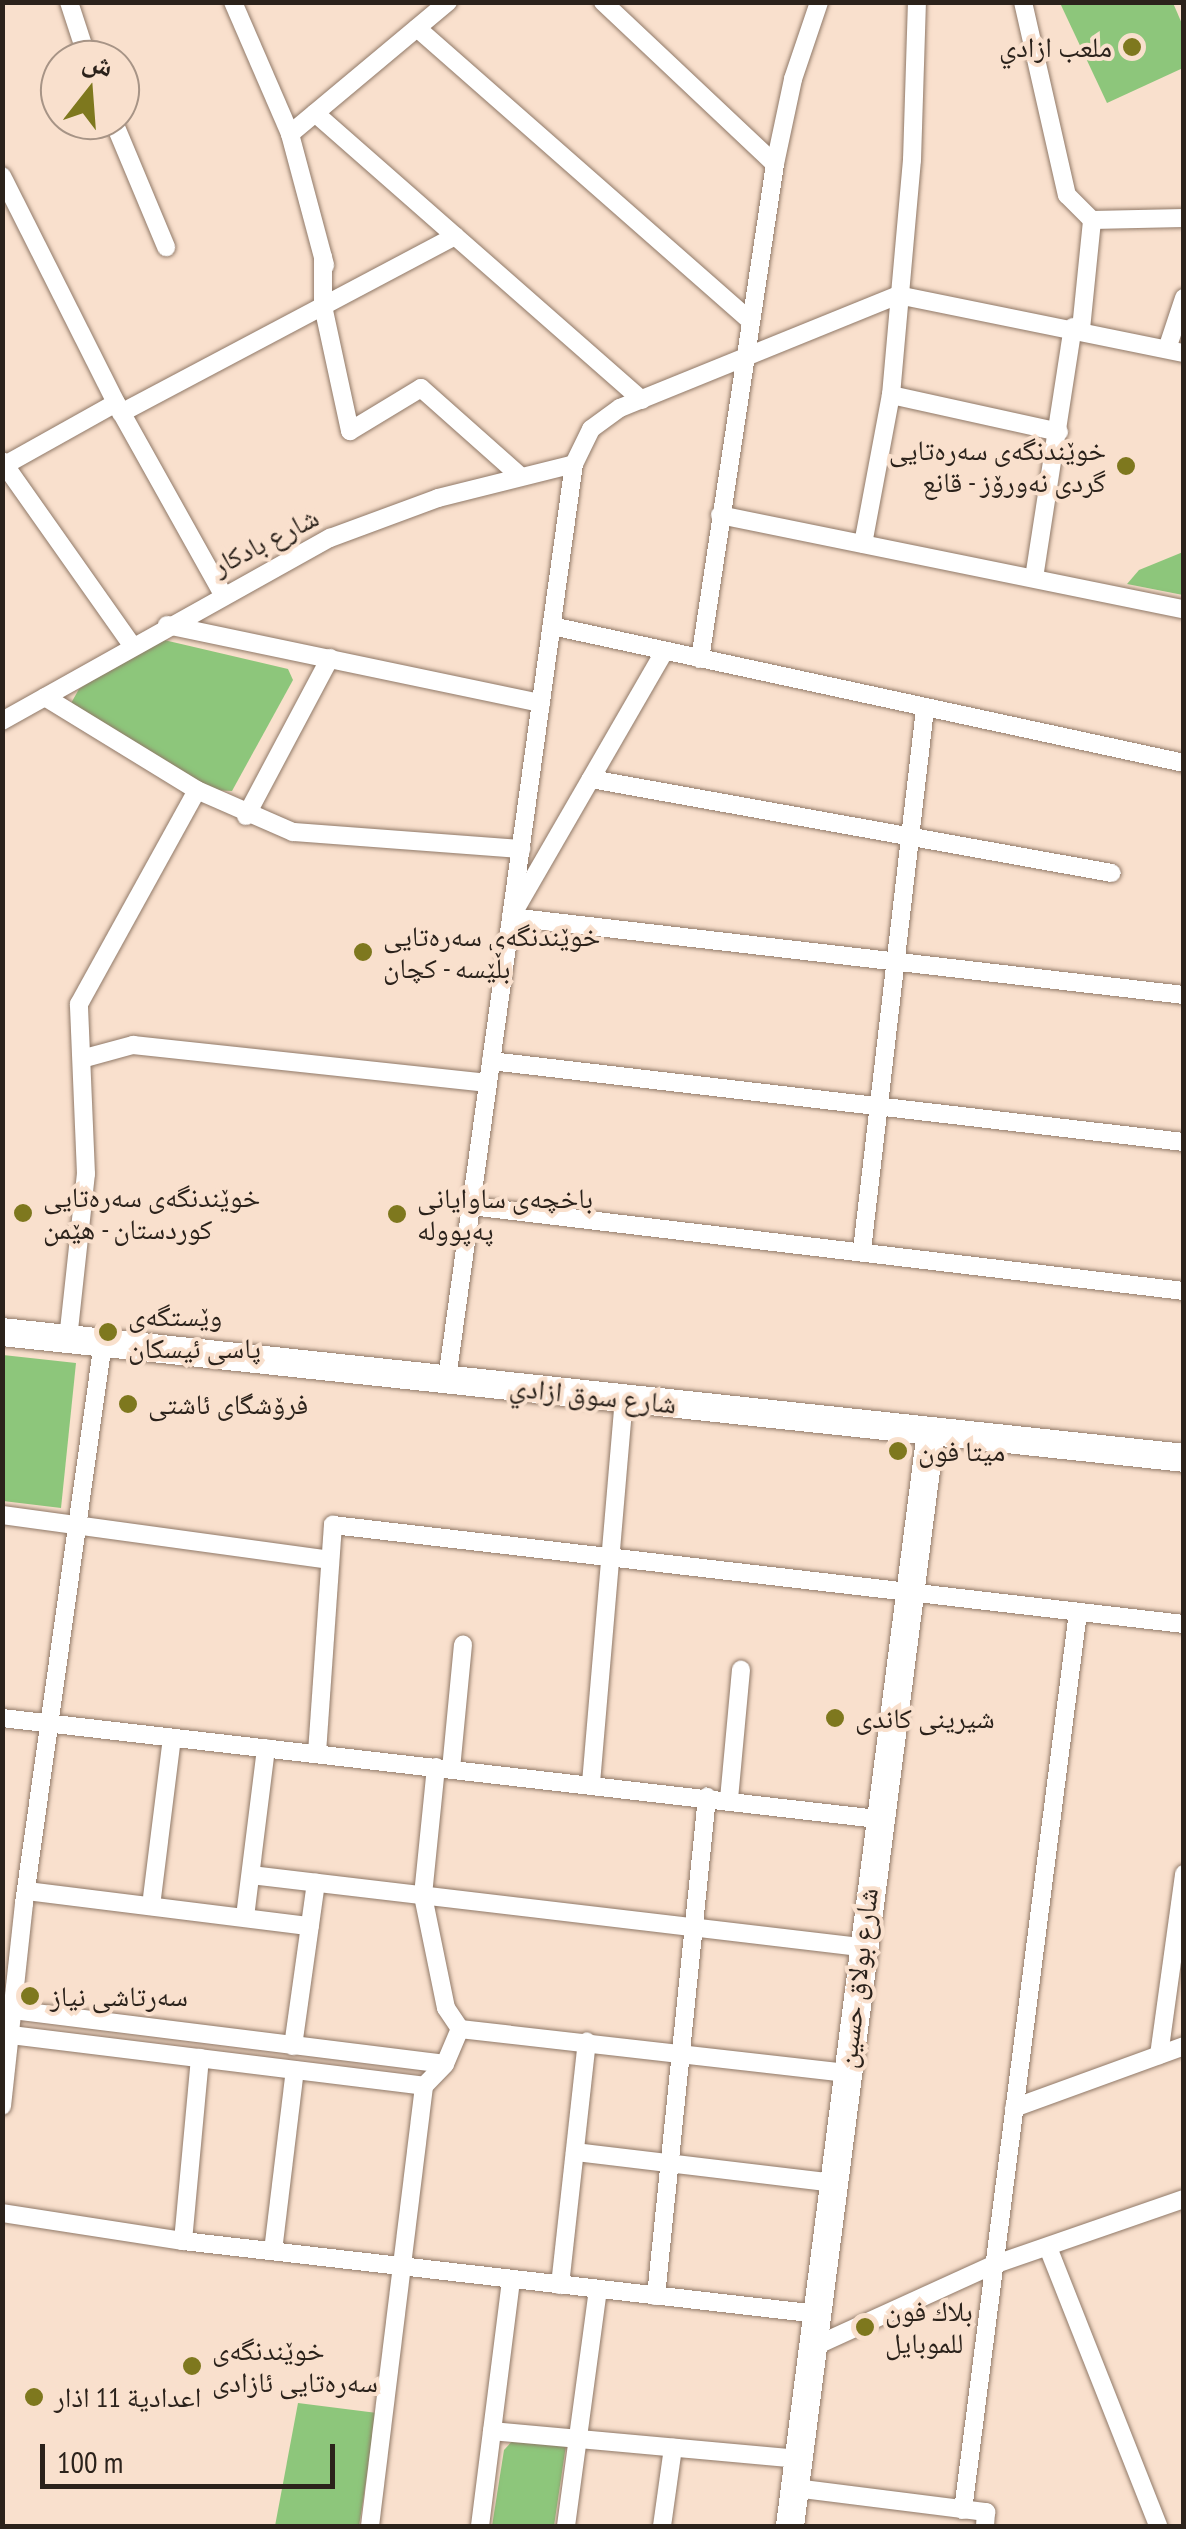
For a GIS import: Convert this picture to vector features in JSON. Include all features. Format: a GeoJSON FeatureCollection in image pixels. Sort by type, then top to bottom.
{"type":"FeatureCollection","features":[{"type":"Feature","properties":{"kind":"street"},"geometry":{"type":"LineString","coordinates":[[69,2],[81,40]]}},
{"type":"Feature","properties":{"kind":"street"},"geometry":{"type":"LineString","coordinates":[[232,2],[290,134],[323,257],[350,431],[421,388],[520,475]]}},
{"type":"Feature","properties":{"kind":"street"},"geometry":{"type":"LineString","coordinates":[[290,134],[448,2]]}},
{"type":"Feature","properties":{"kind":"street"},"geometry":{"type":"LineString","coordinates":[[602,2],[775,164]]}},
{"type":"Feature","properties":{"kind":"street"},"geometry":{"type":"LineString","coordinates":[[863,544],[890,395],[912,160],[917,2]]}},
{"type":"Feature","properties":{"kind":"street"},"geometry":{"type":"LineString","coordinates":[[1023,2],[1068,195],[1092,220],[1184,218]]}},
{"type":"Feature","properties":{"kind":"street"},"geometry":{"type":"LineString","coordinates":[[700,659],[775,164],[816,4]]}},
{"type":"Feature","properties":{"kind":"street"},"geometry":{"type":"LineString","coordinates":[[417,28],[749,320]]}},
{"type":"Feature","properties":{"kind":"street"},"geometry":{"type":"LineString","coordinates":[[315,113],[642,400]]}},
{"type":"Feature","properties":{"kind":"street"},"geometry":{"type":"LineString","coordinates":[[121,140],[166,248]]}},
{"type":"Feature","properties":{"kind":"street"},"geometry":{"type":"LineString","coordinates":[[2,176],[119,408],[222,593]]}},
{"type":"Feature","properties":{"kind":"street"},"geometry":{"type":"LineString","coordinates":[[1034,578],[1092,220]]}},
{"type":"Feature","properties":{"kind":"street"},"geometry":{"type":"LineString","coordinates":[[132,645],[4,463],[329,303],[455,236]]}},
{"type":"Feature","properties":{"kind":"street"},"geometry":{"type":"LineString","coordinates":[[447,1380],[574,464],[591,429],[642,400],[898,295],[1077,328],[1175,351],[1184,298]]}},
{"type":"Feature","properties":{"kind":"street"},"geometry":{"type":"LineString","coordinates":[[890,395],[1059,432]]}},
{"type":"Feature","properties":{"kind":"street","name":"شارع بادكار"},"geometry":{"type":"LineString","coordinates":[[2,721],[222,593],[365,524],[520,475],[574,464]]}},
{"type":"Feature","properties":{"kind":"street"},"geometry":{"type":"LineString","coordinates":[[720,514],[1184,609]]}},
{"type":"Feature","properties":{"kind":"street"},"geometry":{"type":"LineString","coordinates":[[167,625],[541,703]]}},
{"type":"Feature","properties":{"kind":"street"},"geometry":{"type":"LineString","coordinates":[[552,626],[1184,763]]}},
{"type":"Feature","properties":{"kind":"street"},"geometry":{"type":"LineString","coordinates":[[511,917],[664,652]]}},
{"type":"Feature","properties":{"kind":"street"},"geometry":{"type":"LineString","coordinates":[[246,816],[330,658]]}},
{"type":"Feature","properties":{"kind":"street"},"geometry":{"type":"LineString","coordinates":[[45,697],[197,790],[246,816],[293,832],[521,850]]}},
{"type":"Feature","properties":{"kind":"street"},"geometry":{"type":"LineString","coordinates":[[862,1250],[925,709]]}},
{"type":"Feature","properties":{"kind":"street"},"geometry":{"type":"LineString","coordinates":[[591,780],[1112,873]]}},
{"type":"Feature","properties":{"kind":"street"},"geometry":{"type":"LineString","coordinates":[[68,1339],[86,1174],[85,1058],[78,1004],[197,790]]}},
{"type":"Feature","properties":{"kind":"street"},"geometry":{"type":"LineString","coordinates":[[511,917],[1184,995]]}},
{"type":"Feature","properties":{"kind":"street"},"geometry":{"type":"LineString","coordinates":[[85,1058],[134,1045],[488,1083]]}},
{"type":"Feature","properties":{"kind":"street"},"geometry":{"type":"LineString","coordinates":[[491,1061],[1184,1142]]}},
{"type":"Feature","properties":{"kind":"street"},"geometry":{"type":"LineString","coordinates":[[471,1206],[1184,1291]]}},
{"type":"Feature","properties":{"kind":"street","name":"شارع سوق ازادي"},"geometry":{"type":"LineString","coordinates":[[2,1332],[1184,1458]]}},
{"type":"Feature","properties":{"kind":"street"},"geometry":{"type":"LineString","coordinates":[[2,2106],[11,2034],[8,2010],[103,1342]]}},
{"type":"Feature","properties":{"kind":"street"},"geometry":{"type":"LineString","coordinates":[[592,1783],[624,1398]]}},
{"type":"Feature","properties":{"kind":"street","name":"شارع بولاق حسين"},"geometry":{"type":"LineString","coordinates":[[790,2526],[860,1947],[931,1431]]}},
{"type":"Feature","properties":{"kind":"street"},"geometry":{"type":"LineString","coordinates":[[2,1515],[328,1560]]}},
{"type":"Feature","properties":{"kind":"street"},"geometry":{"type":"LineString","coordinates":[[317,1753],[333,1525],[611,1554],[1184,1624]]}},
{"type":"Feature","properties":{"kind":"street"},"geometry":{"type":"LineString","coordinates":[[963,2510],[1078,1612]]}},
{"type":"Feature","properties":{"kind":"street"},"geometry":{"type":"LineString","coordinates":[[460,2029],[446,2008],[423,1896],[463,1645]]}},
{"type":"Feature","properties":{"kind":"street"},"geometry":{"type":"LineString","coordinates":[[729,1799],[741,1670]]}},
{"type":"Feature","properties":{"kind":"street"},"geometry":{"type":"LineString","coordinates":[[2,1718],[592,1783],[878,1819]]}},
{"type":"Feature","properties":{"kind":"street"},"geometry":{"type":"LineString","coordinates":[[151,1906],[172,1738]]}},
{"type":"Feature","properties":{"kind":"street"},"geometry":{"type":"LineString","coordinates":[[245,1917],[266,1748]]}},
{"type":"Feature","properties":{"kind":"street"},"geometry":{"type":"LineString","coordinates":[[656,2296],[707,1797]]}},
{"type":"Feature","properties":{"kind":"street"},"geometry":{"type":"LineString","coordinates":[[1160,2055],[1184,1874]]}},
{"type":"Feature","properties":{"kind":"street"},"geometry":{"type":"LineString","coordinates":[[250,1875],[860,1947]]}},
{"type":"Feature","properties":{"kind":"street"},"geometry":{"type":"LineString","coordinates":[[293,2046],[316,1884]]}},
{"type":"Feature","properties":{"kind":"street"},"geometry":{"type":"LineString","coordinates":[[2,1900],[26,1897],[151,1906],[310,1926]]}},
{"type":"Feature","properties":{"kind":"street"},"geometry":{"type":"LineString","coordinates":[[8,2010],[445,2064]]}},
{"type":"Feature","properties":{"kind":"street"},"geometry":{"type":"LineString","coordinates":[[460,2029],[587,2040],[844,2073]]}},
{"type":"Feature","properties":{"kind":"street"},"geometry":{"type":"LineString","coordinates":[[370,2526],[424,2086],[445,2064],[460,2029]]}},
{"type":"Feature","properties":{"kind":"street"},"geometry":{"type":"LineString","coordinates":[[11,2034],[424,2086]]}},
{"type":"Feature","properties":{"kind":"street"},"geometry":{"type":"LineString","coordinates":[[560,2284],[587,2040]]}},
{"type":"Feature","properties":{"kind":"street"},"geometry":{"type":"LineString","coordinates":[[1014,2108],[1184,2046]]}},
{"type":"Feature","properties":{"kind":"street"},"geometry":{"type":"LineString","coordinates":[[183,2241],[200,2058]]}},
{"type":"Feature","properties":{"kind":"street"},"geometry":{"type":"LineString","coordinates":[[273,2251],[295,2070]]}},
{"type":"Feature","properties":{"kind":"street"},"geometry":{"type":"LineString","coordinates":[[574,2152],[834,2183]]}},
{"type":"Feature","properties":{"kind":"street"},"geometry":{"type":"LineString","coordinates":[[813,2347],[993,2264],[1049,2250],[1184,2199]]}},
{"type":"Feature","properties":{"kind":"street"},"geometry":{"type":"LineString","coordinates":[[2,2214],[183,2241],[818,2314]]}},
{"type":"Feature","properties":{"kind":"street"},"geometry":{"type":"LineString","coordinates":[[1049,2250],[1158,2526]]}},
{"type":"Feature","properties":{"kind":"street"},"geometry":{"type":"LineString","coordinates":[[480,2526],[511,2279]]}},
{"type":"Feature","properties":{"kind":"street"},"geometry":{"type":"LineString","coordinates":[[566,2526],[598,2289]]}},
{"type":"Feature","properties":{"kind":"street"},"geometry":{"type":"LineString","coordinates":[[492,2430],[799,2459]]}},
{"type":"Feature","properties":{"kind":"street"},"geometry":{"type":"LineString","coordinates":[[662,2526],[673,2448]]}},
{"type":"Feature","properties":{"kind":"street"},"geometry":{"type":"LineString","coordinates":[[794,2488],[986,2512],[985,2526]]}},
{"type":"Feature","properties":{"kind":"green space","name":"ملعب ازادي"},"geometry":{"type":"Polygon","coordinates":[[[1060,3],[1173,3],[1183,26],[1183,68],[1107,103],[1060,3]]]}},
{"type":"Feature","properties":{"kind":"green space"},"geometry":{"type":"Polygon","coordinates":[[[1183,552],[1183,595],[1127,584],[1139,570],[1183,552]]]}},
{"type":"Feature","properties":{"kind":"green space"},"geometry":{"type":"Polygon","coordinates":[[[164,640],[288,669],[293,680],[232,791],[211,790],[70,705],[79,689],[151,641],[164,640]]]}},
{"type":"Feature","properties":{"kind":"green space"},"geometry":{"type":"Polygon","coordinates":[[[3,1355],[76,1363],[61,1508],[3,1501],[3,1355]]]}},
{"type":"Feature","properties":{"kind":"green space"},"geometry":{"type":"Polygon","coordinates":[[[298,2403],[377,2413],[359,2526],[275,2526],[298,2403]]]}},
{"type":"Feature","properties":{"kind":"green space"},"geometry":{"type":"Polygon","coordinates":[[[514,2439],[566,2445],[554,2526],[492,2526],[504,2450],[514,2439]]]}},
{"type":"Feature","properties":{"kind":"place","name":"ملعب ازادي"},"geometry":{"type":"Point","coordinates":[1132,47]}},
{"type":"Feature","properties":{"kind":"place","name":"خوێندنگەی سەرەتایی گردی نەورۆز - قانع"},"geometry":{"type":"Point","coordinates":[1126,466]}},
{"type":"Feature","properties":{"kind":"place","name":"خوێندنگەی سەرەتایی بڵێسە - کچان"},"geometry":{"type":"Point","coordinates":[363,952]}},
{"type":"Feature","properties":{"kind":"place","name":"خوێندنگەی سەرەتایی کوردستان - هێمن"},"geometry":{"type":"Point","coordinates":[23,1213]}},
{"type":"Feature","properties":{"kind":"place","name":"باخچەی ساوایانی پەپوولە"},"geometry":{"type":"Point","coordinates":[397,1214]}},
{"type":"Feature","properties":{"kind":"place","name":"وێستگەی پاسی ئیسکان"},"geometry":{"type":"Point","coordinates":[108,1332]}},
{"type":"Feature","properties":{"kind":"place","name":"فرۆشگای ئاشتی"},"geometry":{"type":"Point","coordinates":[128,1404]}},
{"type":"Feature","properties":{"kind":"place","name":"ميتا فون"},"geometry":{"type":"Point","coordinates":[898,1451]}},
{"type":"Feature","properties":{"kind":"place","name":"شیرینی کاندی"},"geometry":{"type":"Point","coordinates":[835,1718]}},
{"type":"Feature","properties":{"kind":"place","name":"سەرتاشی نیاز"},"geometry":{"type":"Point","coordinates":[30,1996]}},
{"type":"Feature","properties":{"kind":"place","name":"بلاك فون للموبايل"},"geometry":{"type":"Point","coordinates":[865,2327]}},
{"type":"Feature","properties":{"kind":"place","name":"خوێندنگەی سەرەتایی ئازادی"},"geometry":{"type":"Point","coordinates":[192,2366]}},
{"type":"Feature","properties":{"kind":"place","name":"اعدادية 11 اذار"},"geometry":{"type":"Point","coordinates":[34,2397]}}]}
